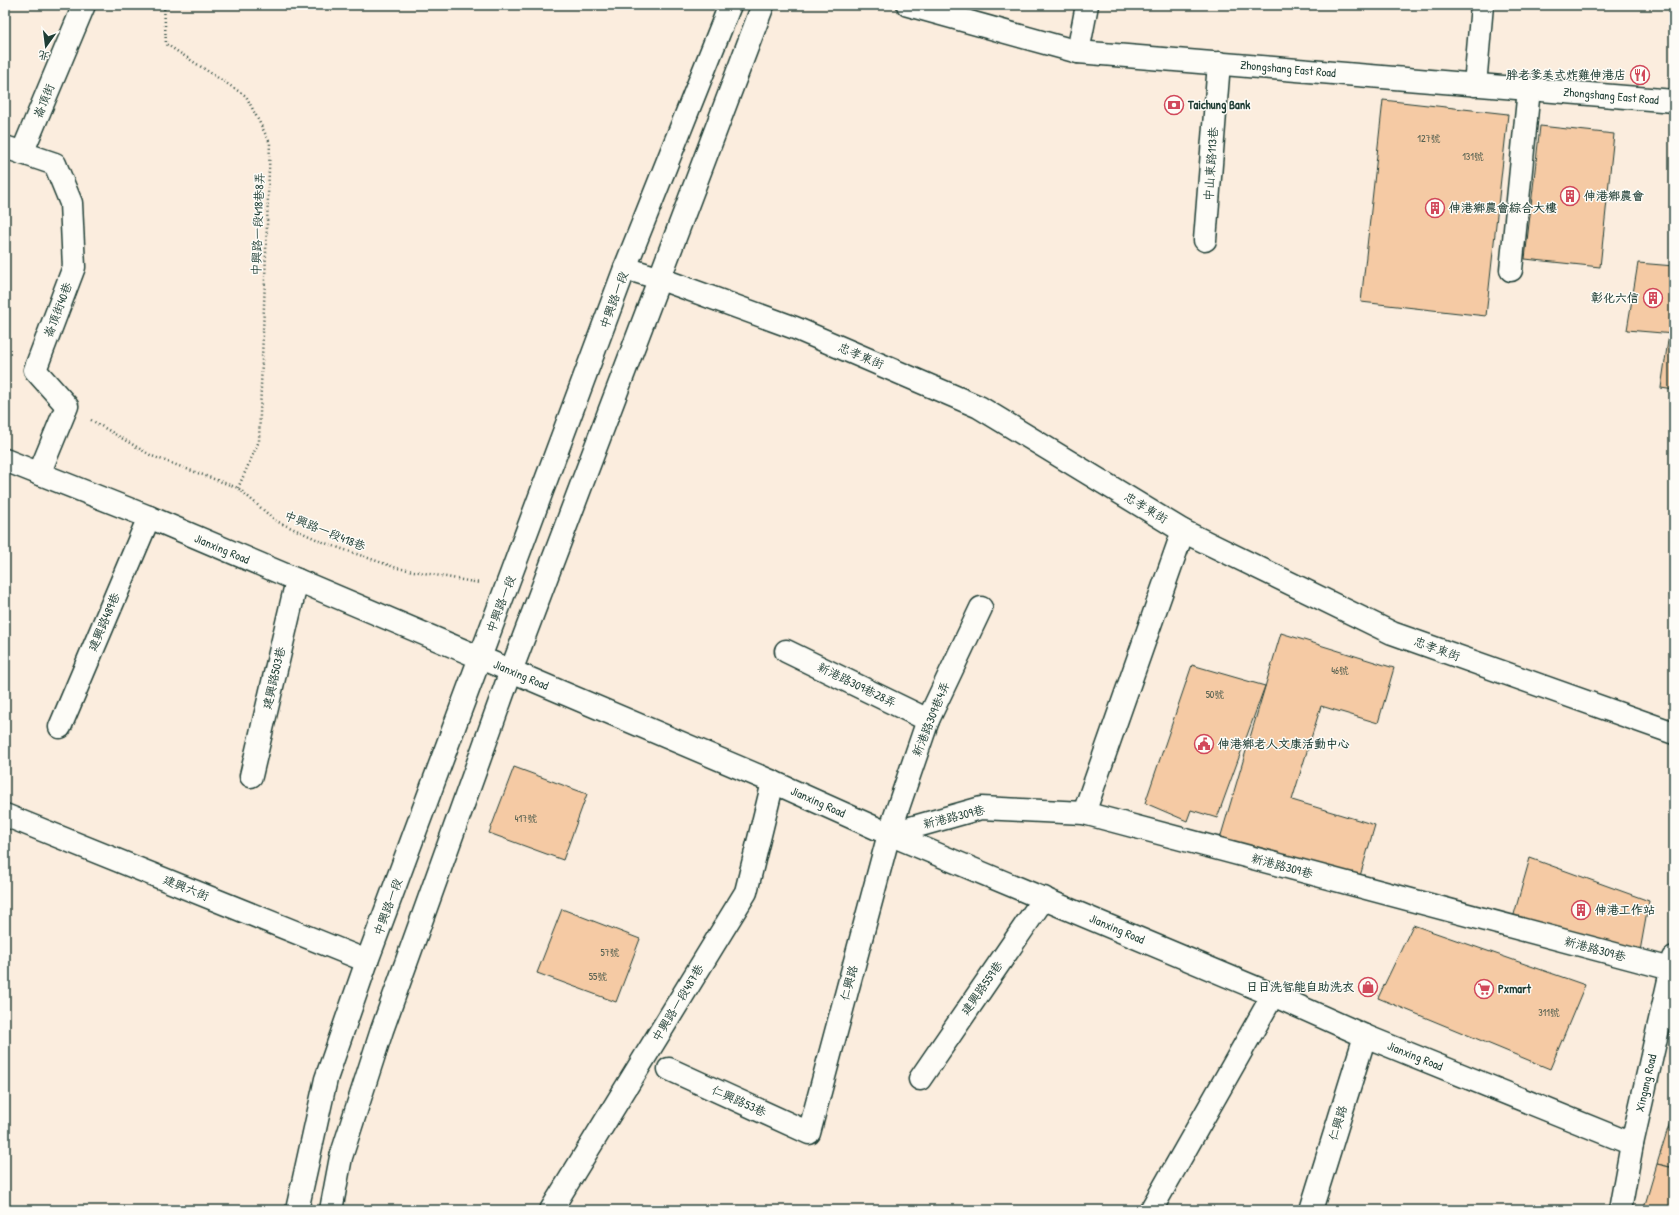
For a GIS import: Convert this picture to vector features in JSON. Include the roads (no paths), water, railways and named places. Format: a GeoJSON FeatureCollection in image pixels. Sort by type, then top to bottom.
{"type":"FeatureCollection","features":[{"type":"Feature","properties":{"kind":"street","name":"崙頂街"},"geometry":{"type":"LineString","coordinates":[[14,150],[84,5]]}},
{"type":"Feature","properties":{"kind":"street","name":"中興路一段"},"geometry":{"type":"LineString","coordinates":[[297,1210],[326,1079],[367,961],[625,268],[730,5]]}},
{"type":"Feature","properties":{"kind":"street"},"geometry":{"type":"LineString","coordinates":[[331,1210],[341,1156],[382,1030],[511,670],[658,278],[763,5]]}},
{"type":"Feature","properties":{"kind":"street","name":"Zhongshang East Road"},"geometry":{"type":"LineString","coordinates":[[908,5],[1078,52],[1674,101]]}},
{"type":"Feature","properties":{"kind":"street"},"geometry":{"type":"LineString","coordinates":[[1078,52],[1087,5]]}},
{"type":"Feature","properties":{"kind":"street"},"geometry":{"type":"LineString","coordinates":[[1475,85],[1482,5]]}},
{"type":"Feature","properties":{"kind":"street","name":"中山東路113巷"},"geometry":{"type":"LineString","coordinates":[[1205,240],[1219,63]]}},
{"type":"Feature","properties":{"kind":"street"},"geometry":{"type":"LineString","coordinates":[[1512,270],[1529,89]]}},
{"type":"Feature","properties":{"kind":"street","name":"崙頂街40巷"},"geometry":{"type":"LineString","coordinates":[[14,150],[55,164],[71,203],[74,267],[35,370],[67,406],[39,474]]}},
{"type":"Feature","properties":{"kind":"street","name":"忠孝東街"},"geometry":{"type":"LineString","coordinates":[[625,268],[658,278],[795,328],[979,407],[1183,531],[1392,633],[1674,733]]}},
{"type":"Feature","properties":{"kind":"street","name":"Jianxing Road"},"geometry":{"type":"LineString","coordinates":[[5,460],[149,517],[511,670],[773,782],[889,834],[1273,995],[1365,1036],[1632,1144]]}},
{"type":"Feature","properties":{"kind":"street","name":"建興路489巷"},"geometry":{"type":"LineString","coordinates":[[60,727],[149,517]]}},
{"type":"Feature","properties":{"kind":"street"},"geometry":{"type":"LineString","coordinates":[[1084,813],[1183,531]]}},
{"type":"Feature","properties":{"kind":"street","name":"建興路503巷"},"geometry":{"type":"LineString","coordinates":[[251,776],[297,580]]}},
{"type":"Feature","properties":{"kind":"street","name":"新港路309巷4弄"},"geometry":{"type":"LineString","coordinates":[[889,834],[928,720],[981,608]]}},
{"type":"Feature","properties":{"kind":"street","name":"新港路309巷28弄"},"geometry":{"type":"LineString","coordinates":[[786,650],[928,720]]}},
{"type":"Feature","properties":{"kind":"street","name":"中興路一段487巷"},"geometry":{"type":"LineString","coordinates":[[551,1210],[746,892],[773,782]]}},
{"type":"Feature","properties":{"kind":"street","name":"新港路309巷"},"geometry":{"type":"LineString","coordinates":[[889,834],[981,808],[1084,813],[1673,963]]}},
{"type":"Feature","properties":{"kind":"street","name":"建興六街"},"geometry":{"type":"LineString","coordinates":[[5,816],[367,961]]}},
{"type":"Feature","properties":{"kind":"street","name":"仁興路"},"geometry":{"type":"LineString","coordinates":[[810,1133],[889,834]]}},
{"type":"Feature","properties":{"kind":"street","name":"建興路559巷"},"geometry":{"type":"LineString","coordinates":[[920,1079],[1044,898]]}},
{"type":"Feature","properties":{"kind":"street","name":"Xingang Road"},"geometry":{"type":"LineString","coordinates":[[1620,1210],[1632,1144],[1669,1003],[1673,963]]}},
{"type":"Feature","properties":{"kind":"street"},"geometry":{"type":"LineString","coordinates":[[1151,1210],[1273,995]]}},
{"type":"Feature","properties":{"kind":"street","name":"仁興路"},"geometry":{"type":"LineString","coordinates":[[1311,1210],[1365,1036]]}},
{"type":"Feature","properties":{"kind":"street","name":"仁興路53巷"},"geometry":{"type":"LineString","coordinates":[[669,1069],[810,1133]]}},
{"type":"Feature","properties":{"kind":"place","name":"胖老爹美式炸雞伸港店"},"geometry":{"type":"Point","coordinates":[1640,75]}},
{"type":"Feature","properties":{"kind":"place","name":"Taichung Bank"},"geometry":{"type":"Point","coordinates":[1174,105]}},
{"type":"Feature","properties":{"kind":"place","name":"伸港鄉農會"},"geometry":{"type":"Point","coordinates":[1570,196]}},
{"type":"Feature","properties":{"kind":"place","name":"伸港鄉農會綜合大樓"},"geometry":{"type":"Point","coordinates":[1435,208]}},
{"type":"Feature","properties":{"kind":"place","name":"彰化六信"},"geometry":{"type":"Point","coordinates":[1653,298]}},
{"type":"Feature","properties":{"kind":"place","name":"伸港鄉老人文康活動中心"},"geometry":{"type":"Point","coordinates":[1204,744]}},
{"type":"Feature","properties":{"kind":"place","name":"伸港工作站"},"geometry":{"type":"Point","coordinates":[1581,910]}},
{"type":"Feature","properties":{"kind":"place","name":"日日洗智能自助洗衣"},"geometry":{"type":"Point","coordinates":[1368,987]}},
{"type":"Feature","properties":{"kind":"place","name":"Pxmart"},"geometry":{"type":"Point","coordinates":[1484,989]}}]}
